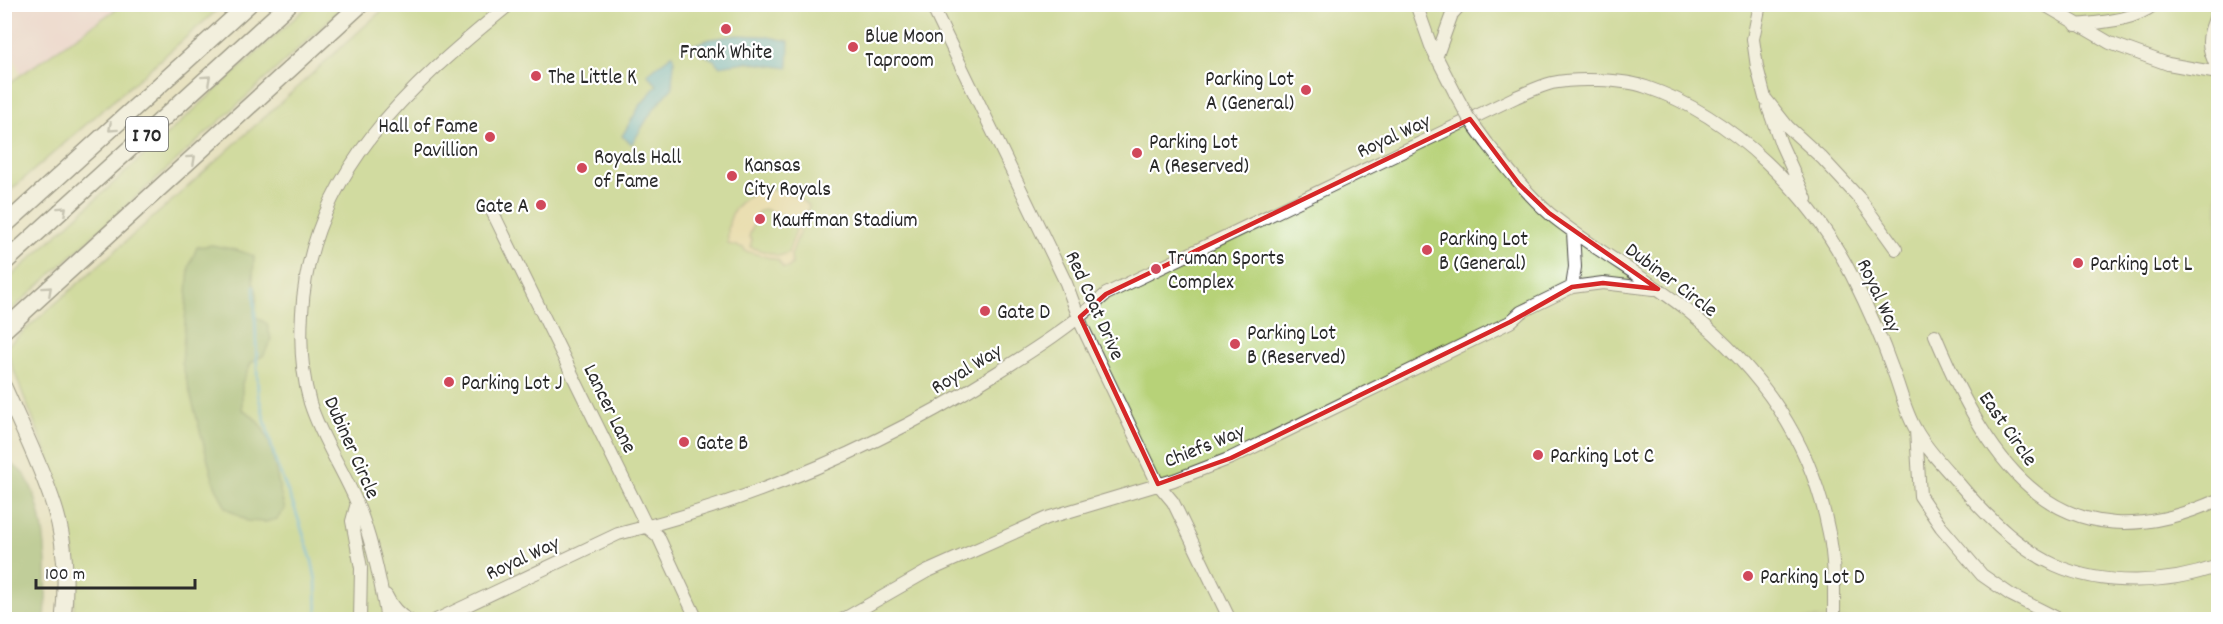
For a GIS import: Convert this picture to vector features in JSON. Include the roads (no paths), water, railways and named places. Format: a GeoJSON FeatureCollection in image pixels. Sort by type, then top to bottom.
{"type":"FeatureCollection","features":[{"type":"Feature","properties":{"kind":"highway","name":"I 70"},"geometry":{"type":"LineString","coordinates":[[4,226],[249,4]]}},
{"type":"Feature","properties":{"kind":"highway","name":"I 70"},"geometry":{"type":"LineString","coordinates":[[4,264],[289,4]]}},
{"type":"Feature","properties":{"kind":"highway"},"geometry":{"type":"LineString","coordinates":[[4,330],[361,4]]}},
{"type":"Feature","properties":{"kind":"main road"},"geometry":{"type":"LineString","coordinates":[[4,387],[54,506],[61,534],[65,567],[63,620]]}},
{"type":"Feature","properties":{"kind":"street","name":"Dubiner Circle"},"geometry":{"type":"LineString","coordinates":[[387,620],[379,580],[357,503],[320,429],[310,401],[303,367],[301,325],[305,277],[317,233],[336,187],[352,161],[392,111],[456,48],[510,4]]}},
{"type":"Feature","properties":{"kind":"street","name":"Red Coat Drive"},"geometry":{"type":"LineString","coordinates":[[931,4],[1066,283],[1082,326],[1158,484],[1173,502],[1230,620]]}},
{"type":"Feature","properties":{"kind":"street","name":"Dubiner Circle"},"geometry":{"type":"LineString","coordinates":[[1416,4],[1436,58],[1468,117],[1519,184],[1573,232],[1689,312],[1744,363],[1780,408],[1796,435],[1815,481],[1830,534],[1834,620]]}},
{"type":"Feature","properties":{"kind":"street"},"geometry":{"type":"LineString","coordinates":[[1436,58],[1452,14],[1461,4]]}},
{"type":"Feature","properties":{"kind":"street"},"geometry":{"type":"LineString","coordinates":[[1760,4],[1753,39],[1757,67],[1781,144],[1811,211]]}},
{"type":"Feature","properties":{"kind":"street"},"geometry":{"type":"LineString","coordinates":[[2043,4],[2110,43],[2168,64],[2218,71]]}},
{"type":"Feature","properties":{"kind":"street"},"geometry":{"type":"LineString","coordinates":[[2076,25],[2119,20],[2148,10],[2156,4]]}},
{"type":"Feature","properties":{"kind":"street"},"geometry":{"type":"LineString","coordinates":[[2218,10],[2208,36],[2209,52],[2218,71]]}},
{"type":"Feature","properties":{"kind":"street","name":"Royal Way"},"geometry":{"type":"LineString","coordinates":[[436,620],[618,534],[647,527],[755,492],[849,454],[900,429],[1026,355],[1106,294],[1516,97],[1552,83],[1599,80],[1645,86],[1683,103],[1729,130],[1769,165],[1811,211],[1851,275],[1889,358],[1916,430],[1983,511],[2020,544],[2056,565],[2097,577],[2140,581],[2181,577],[2218,566]]}},
{"type":"Feature","properties":{"kind":"street"},"geometry":{"type":"LineString","coordinates":[[1765,98],[1788,127],[1822,158],[1860,199],[1896,249]]}},
{"type":"Feature","properties":{"kind":"street","name":"Lancer Lane"},"geometry":{"type":"LineString","coordinates":[[492,211],[647,527],[658,536],[697,620]]}},
{"type":"Feature","properties":{"kind":"street"},"geometry":{"type":"LineString","coordinates":[[1572,287],[1575,267],[1573,232]]}},
{"type":"Feature","properties":{"kind":"street","name":"Chiefs Way"},"geometry":{"type":"LineString","coordinates":[[842,620],[926,572],[1047,518],[1174,480],[1230,458],[1510,322],[1521,312],[1572,287],[1604,283],[1658,289]]}},
{"type":"Feature","properties":{"kind":"street","name":"East Circle"},"geometry":{"type":"LineString","coordinates":[[1935,335],[1957,386],[2004,461],[2026,485],[2051,503],[2090,519],[2130,524],[2162,520],[2218,500]]}},
{"type":"Feature","properties":{"kind":"street"},"geometry":{"type":"LineString","coordinates":[[1916,430],[1920,496],[1941,527],[1982,575],[2022,601],[2061,620]]}},
{"type":"Feature","properties":{"kind":"street"},"geometry":{"type":"LineString","coordinates":[[357,503],[352,521],[361,568],[360,620]]}},
{"type":"Feature","properties":{"kind":"street"},"geometry":{"type":"LineString","coordinates":[[379,580],[391,605],[409,620]]}},
{"type":"Feature","properties":{"kind":"water"},"geometry":{"type":"Polygon","coordinates":[[[737,35],[764,36],[789,41],[788,68],[746,62],[719,66],[714,60],[693,49],[692,45],[710,39],[737,35]]]}},
{"type":"Feature","properties":{"kind":"water"},"geometry":{"type":"Polygon","coordinates":[[[673,54],[673,87],[652,111],[632,144],[622,136],[639,107],[657,85],[647,74],[673,54]]]}},
{"type":"Feature","properties":{"kind":"waterway"},"geometry":{"type":"LineString","coordinates":[[254,287],[258,394],[276,463],[295,509],[312,561],[316,581],[317,620]]}},
{"type":"Feature","properties":{"kind":"place","name":"Frank White"},"geometry":{"type":"Point","coordinates":[726,29]}},
{"type":"Feature","properties":{"kind":"place","name":"Blue Moon Taproom"},"geometry":{"type":"Point","coordinates":[853,47]}},
{"type":"Feature","properties":{"kind":"place","name":"The Little K"},"geometry":{"type":"Point","coordinates":[536,76]}},
{"type":"Feature","properties":{"kind":"place","name":"Parking Lot A (General)"},"geometry":{"type":"Point","coordinates":[1306,90]}},
{"type":"Feature","properties":{"kind":"place","name":"Hall of Fame Pavillion"},"geometry":{"type":"Point","coordinates":[490,137]}},
{"type":"Feature","properties":{"kind":"place","name":"Parking Lot A (Reserved)"},"geometry":{"type":"Point","coordinates":[1137,153]}},
{"type":"Feature","properties":{"kind":"place","name":"Royals Hall of Fame"},"geometry":{"type":"Point","coordinates":[582,168]}},
{"type":"Feature","properties":{"kind":"place","name":"Kansas City Royals"},"geometry":{"type":"Point","coordinates":[732,176]}},
{"type":"Feature","properties":{"kind":"place","name":"Gate A"},"geometry":{"type":"Point","coordinates":[541,205]}},
{"type":"Feature","properties":{"kind":"place","name":"Kauffman Stadium"},"geometry":{"type":"Point","coordinates":[760,219]}},
{"type":"Feature","properties":{"kind":"place","name":"Parking Lot B (General)"},"geometry":{"type":"Point","coordinates":[1427,250]}},
{"type":"Feature","properties":{"kind":"place","name":"Parking Lot L"},"geometry":{"type":"Point","coordinates":[2078,263]}},
{"type":"Feature","properties":{"kind":"place","name":"Truman Sports Complex"},"geometry":{"type":"Point","coordinates":[1156,269]}},
{"type":"Feature","properties":{"kind":"place","name":"Gate D"},"geometry":{"type":"Point","coordinates":[985,311]}},
{"type":"Feature","properties":{"kind":"place","name":"Parking Lot B (Reserved)"},"geometry":{"type":"Point","coordinates":[1235,344]}},
{"type":"Feature","properties":{"kind":"place","name":"Parking Lot J"},"geometry":{"type":"Point","coordinates":[449,382]}},
{"type":"Feature","properties":{"kind":"place","name":"Gate B"},"geometry":{"type":"Point","coordinates":[684,442]}},
{"type":"Feature","properties":{"kind":"place","name":"Parking Lot C"},"geometry":{"type":"Point","coordinates":[1538,455]}},
{"type":"Feature","properties":{"kind":"place","name":"Parking Lot D"},"geometry":{"type":"Point","coordinates":[1748,576]}}]}
